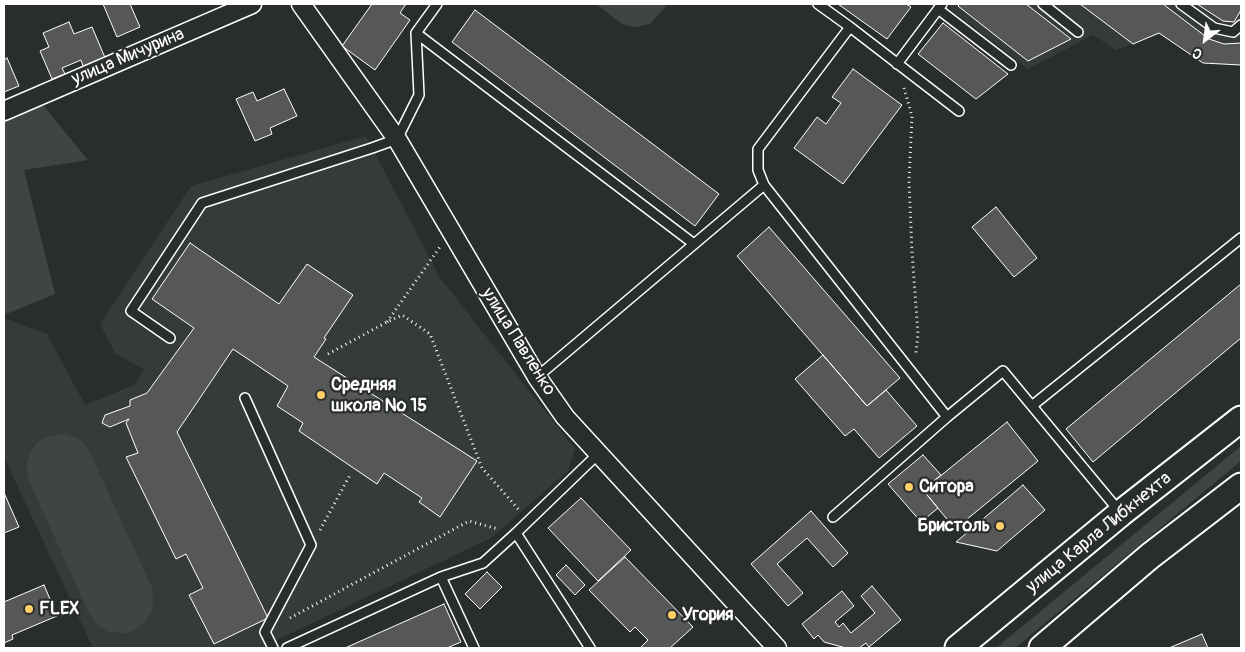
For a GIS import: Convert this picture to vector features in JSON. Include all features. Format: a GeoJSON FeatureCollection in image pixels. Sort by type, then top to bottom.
{"type":"FeatureCollection","features":[{"type":"Feature","properties":{"kind":"main road","name":"улица Карла Либкнехта"},"geometry":{"type":"LineString","coordinates":[[958,648],[1121,513],[1241,418]]}},
{"type":"Feature","properties":{"kind":"main road"},"geometry":{"type":"LineString","coordinates":[[1042,648],[1150,556],[1241,486]]}},
{"type":"Feature","properties":{"kind":"street","name":"улица Мичурина"},"geometry":{"type":"LineString","coordinates":[[4,110],[252,4]]}},
{"type":"Feature","properties":{"kind":"street","name":"улица Павленко"},"geometry":{"type":"LineString","coordinates":[[301,4],[396,139],[537,377],[565,417],[777,648]]}},
{"type":"Feature","properties":{"kind":"lane"},"geometry":{"type":"LineString","coordinates":[[170,338],[131,311],[202,203],[396,139],[419,95],[416,33],[437,4]]}},
{"type":"Feature","properties":{"kind":"lane"},"geometry":{"type":"LineString","coordinates":[[818,4],[959,112]]}},
{"type":"Feature","properties":{"kind":"lane"},"geometry":{"type":"LineString","coordinates":[[1043,4],[1078,32]]}},
{"type":"Feature","properties":{"kind":"lane"},"geometry":{"type":"LineString","coordinates":[[1181,4],[1214,28],[1233,32],[1241,25]]}},
{"type":"Feature","properties":{"kind":"lane"},"geometry":{"type":"LineString","coordinates":[[897,64],[940,6],[1011,65]]}},
{"type":"Feature","properties":{"kind":"lane"},"geometry":{"type":"LineString","coordinates":[[850,27],[758,149],[758,170],[764,185],[947,417]]}},
{"type":"Feature","properties":{"kind":"lane"},"geometry":{"type":"LineString","coordinates":[[416,33],[694,244]]}},
{"type":"Feature","properties":{"kind":"lane"},"geometry":{"type":"LineString","coordinates":[[537,377],[764,185]]}},
{"type":"Feature","properties":{"kind":"lane"},"geometry":{"type":"LineString","coordinates":[[1033,405],[1241,238]]}},
{"type":"Feature","properties":{"kind":"lane"},"geometry":{"type":"LineString","coordinates":[[833,517],[1002,371],[1033,405],[1121,513]]}},
{"type":"Feature","properties":{"kind":"lane"},"geometry":{"type":"LineString","coordinates":[[245,398],[311,546],[265,632],[273,648]]}},
{"type":"Feature","properties":{"kind":"lane"},"geometry":{"type":"LineString","coordinates":[[287,648],[440,577],[483,563],[599,453]]}},
{"type":"Feature","properties":{"kind":"lane"},"geometry":{"type":"LineString","coordinates":[[516,533],[590,648]]}},
{"type":"Feature","properties":{"kind":"lane"},"geometry":{"type":"LineString","coordinates":[[440,577],[474,648]]}},
{"type":"Feature","properties":{"kind":"path"},"geometry":{"type":"LineString","coordinates":[[897,64],[912,116],[909,180],[918,334],[914,375]]}},
{"type":"Feature","properties":{"kind":"path"},"geometry":{"type":"LineString","coordinates":[[387,322],[450,232]]}},
{"type":"Feature","properties":{"kind":"path"},"geometry":{"type":"LineString","coordinates":[[328,354],[402,315],[430,334],[482,468],[529,521]]}},
{"type":"Feature","properties":{"kind":"path"},"geometry":{"type":"LineString","coordinates":[[311,546],[350,476]]}},
{"type":"Feature","properties":{"kind":"path"},"geometry":{"type":"LineString","coordinates":[[265,632],[469,521],[516,533]]}},
{"type":"Feature","properties":{"kind":"shaded area"},"geometry":{"type":"Polygon","coordinates":[[[596,4],[668,4],[650,24],[635,27],[622,24],[596,4]]]}},
{"type":"Feature","properties":{"kind":"shaded area"},"geometry":{"type":"Polygon","coordinates":[[[951,4],[1241,4],[1241,65],[1203,63],[1159,34],[1116,50],[1093,35],[1028,69],[949,8],[951,4]]]}},
{"type":"Feature","properties":{"kind":"shaded area"},"geometry":{"type":"Polygon","coordinates":[[[41,103],[88,160],[24,170],[55,294],[4,315],[4,118],[41,103]]]}},
{"type":"Feature","properties":{"kind":"shaded area","name":"Средняя школа № 15"},"geometry":{"type":"Polygon","coordinates":[[[366,136],[440,278],[575,449],[568,471],[491,538],[260,648],[93,648],[4,457],[4,318],[47,334],[85,405],[134,385],[144,370],[115,353],[100,324],[191,186],[366,136]]]}},
{"type":"Feature","properties":{"kind":"shaded area"},"geometry":{"type":"Polygon","coordinates":[[[64,434],[77,438],[85,445],[92,457],[152,588],[152,610],[146,621],[138,628],[127,633],[109,632],[94,621],[29,481],[27,462],[36,444],[46,437],[64,434]]]}},
{"type":"Feature","properties":{"kind":"shaded area"},"geometry":{"type":"Polygon","coordinates":[[[1241,446],[1241,461],[1015,648],[996,648],[1241,446]]]}},
{"type":"Feature","properties":{"kind":"building"},"geometry":{"type":"Polygon","coordinates":[[[103,4],[130,4],[140,27],[117,37],[103,4]]]}},
{"type":"Feature","properties":{"kind":"building"},"geometry":{"type":"Polygon","coordinates":[[[372,4],[406,4],[400,13],[410,20],[375,70],[342,46],[372,4]]]}},
{"type":"Feature","properties":{"kind":"building"},"geometry":{"type":"Polygon","coordinates":[[[838,4],[906,4],[911,7],[887,39],[838,4]]]}},
{"type":"Feature","properties":{"kind":"building"},"geometry":{"type":"Polygon","coordinates":[[[960,4],[1026,4],[1071,39],[1028,61],[958,6],[960,4]]]}},
{"type":"Feature","properties":{"kind":"building"},"geometry":{"type":"Polygon","coordinates":[[[1080,4],[1163,4],[1209,39],[1224,44],[1241,43],[1241,65],[1203,63],[1159,33],[1133,44],[1080,4]]]}},
{"type":"Feature","properties":{"kind":"building"},"geometry":{"type":"Polygon","coordinates":[[[1197,4],[1241,4],[1241,10],[1234,22],[1223,21],[1197,4]]]}},
{"type":"Feature","properties":{"kind":"building"},"geometry":{"type":"Polygon","coordinates":[[[475,10],[719,194],[695,226],[452,42],[475,10]]]}},
{"type":"Feature","properties":{"kind":"building"},"geometry":{"type":"Polygon","coordinates":[[[69,22],[74,34],[92,27],[106,60],[84,69],[81,60],[62,68],[65,74],[52,79],[40,51],[49,47],[43,33],[69,22]]]}},
{"type":"Feature","properties":{"kind":"building"},"geometry":{"type":"Polygon","coordinates":[[[943,23],[1008,74],[976,99],[918,54],[943,23]]]}},
{"type":"Feature","properties":{"kind":"building"},"geometry":{"type":"Polygon","coordinates":[[[7,58],[19,86],[4,92],[4,60],[7,58]]]}},
{"type":"Feature","properties":{"kind":"building"},"geometry":{"type":"Polygon","coordinates":[[[853,69],[902,105],[843,184],[794,148],[817,117],[826,124],[841,103],[832,97],[853,69]]]}},
{"type":"Feature","properties":{"kind":"building"},"geometry":{"type":"Polygon","coordinates":[[[284,89],[297,116],[270,128],[272,134],[255,141],[236,99],[253,92],[257,101],[284,89]]]}},
{"type":"Feature","properties":{"kind":"building"},"geometry":{"type":"Polygon","coordinates":[[[996,207],[1037,258],[1014,277],[972,227],[996,207]]]}},
{"type":"Feature","properties":{"kind":"building"},"geometry":{"type":"Polygon","coordinates":[[[769,227],[900,378],[867,406],[737,256],[769,227]]]}},
{"type":"Feature","properties":{"kind":"building"},"geometry":{"type":"Polygon","coordinates":[[[190,243],[279,304],[307,264],[353,295],[324,338],[326,339],[314,357],[477,461],[440,517],[419,502],[422,498],[384,473],[377,484],[299,431],[303,423],[277,406],[288,386],[233,349],[177,432],[268,618],[214,644],[189,595],[203,588],[186,554],[176,559],[126,457],[138,453],[126,423],[129,419],[110,427],[102,423],[105,415],[130,406],[130,400],[147,393],[194,328],[152,299],[190,243]]]}},
{"type":"Feature","properties":{"kind":"building"},"geometry":{"type":"Polygon","coordinates":[[[1241,284],[1241,338],[1093,462],[1066,429],[1241,284]]]}},
{"type":"Feature","properties":{"kind":"building"},"geometry":{"type":"Polygon","coordinates":[[[823,355],[867,406],[886,390],[917,426],[879,458],[854,429],[845,436],[795,379],[823,355]]]}},
{"type":"Feature","properties":{"kind":"building"},"geometry":{"type":"Polygon","coordinates":[[[1007,422],[1038,461],[955,529],[923,490],[1007,422]]]}},
{"type":"Feature","properties":{"kind":"building","name":"Ситора"},"geometry":{"type":"Polygon","coordinates":[[[923,455],[941,475],[923,490],[938,508],[921,522],[888,484],[923,455]]]}},
{"type":"Feature","properties":{"kind":"building","name":"Бристоль"},"geometry":{"type":"Polygon","coordinates":[[[1023,485],[1045,510],[997,551],[956,542],[1023,485]]]}},
{"type":"Feature","properties":{"kind":"building"},"geometry":{"type":"Polygon","coordinates":[[[4,496],[19,527],[4,533],[4,496]]]}},
{"type":"Feature","properties":{"kind":"building"},"geometry":{"type":"Polygon","coordinates":[[[581,498],[631,550],[598,581],[548,528],[581,498]]]}},
{"type":"Feature","properties":{"kind":"building"},"geometry":{"type":"Polygon","coordinates":[[[811,511],[848,553],[833,567],[807,538],[777,564],[803,593],[788,606],[751,564],[811,511]]]}},
{"type":"Feature","properties":{"kind":"building"},"geometry":{"type":"Polygon","coordinates":[[[625,557],[693,627],[670,648],[640,648],[648,640],[635,627],[630,632],[589,590],[625,557]]]}},
{"type":"Feature","properties":{"kind":"building"},"geometry":{"type":"Polygon","coordinates":[[[566,565],[585,585],[575,595],[556,575],[566,565]]]}},
{"type":"Feature","properties":{"kind":"building"},"geometry":{"type":"Polygon","coordinates":[[[487,572],[502,587],[480,609],[465,594],[487,572]]]}},
{"type":"Feature","properties":{"kind":"building","name":"FLEX"},"geometry":{"type":"Polygon","coordinates":[[[44,585],[57,616],[12,635],[13,639],[4,643],[4,602],[44,585]]]}},
{"type":"Feature","properties":{"kind":"building"},"geometry":{"type":"Polygon","coordinates":[[[872,586],[901,620],[869,647],[866,643],[859,648],[846,648],[824,642],[818,635],[814,639],[802,624],[842,591],[854,606],[835,622],[839,627],[843,623],[851,633],[875,613],[861,596],[872,586]]]}},
{"type":"Feature","properties":{"kind":"building"},"geometry":{"type":"Polygon","coordinates":[[[444,604],[461,642],[447,648],[345,648],[444,604]]]}},
{"type":"Feature","properties":{"kind":"building"},"geometry":{"type":"Polygon","coordinates":[[[1202,634],[1208,648],[1169,648],[1202,634]]]}},
{"type":"Feature","properties":{"kind":"place","name":"Средняя школа № 15"},"geometry":{"type":"Point","coordinates":[321,395]}},
{"type":"Feature","properties":{"kind":"place","name":"Ситора"},"geometry":{"type":"Point","coordinates":[909,487]}},
{"type":"Feature","properties":{"kind":"place","name":"Бристоль"},"geometry":{"type":"Point","coordinates":[1000,526]}},
{"type":"Feature","properties":{"kind":"place","name":"FLEX"},"geometry":{"type":"Point","coordinates":[29,609]}},
{"type":"Feature","properties":{"kind":"place","name":"Угория"},"geometry":{"type":"Point","coordinates":[672,615]}}]}
